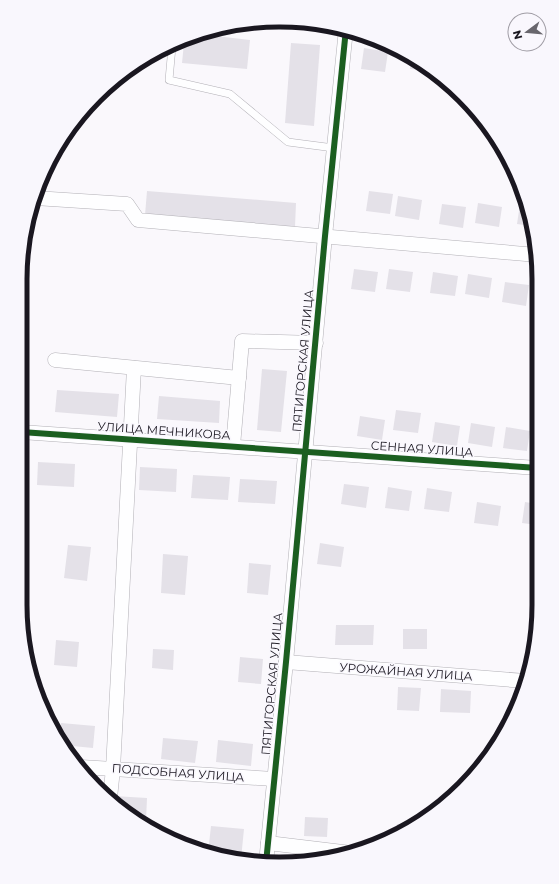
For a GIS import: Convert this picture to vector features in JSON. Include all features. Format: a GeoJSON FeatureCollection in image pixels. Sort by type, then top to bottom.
{"type":"FeatureCollection","features":[{"type":"Feature","properties":{"kind":"street","name":"ПЯТИГОРСКАЯ УЛИЦА"},"geometry":{"type":"LineString","coordinates":[[267,856],[345,36]]}},
{"type":"Feature","properties":{"kind":"street"},"geometry":{"type":"LineString","coordinates":[[40,198],[127,204],[138,220],[530,254]]}},
{"type":"Feature","properties":{"kind":"street"},"geometry":{"type":"LineString","coordinates":[[233,446],[242,341],[316,343]]}},
{"type":"Feature","properties":{"kind":"street"},"geometry":{"type":"LineString","coordinates":[[55,360],[239,378]]}},
{"type":"Feature","properties":{"kind":"street"},"geometry":{"type":"LineString","coordinates":[[111,792],[134,368]]}},
{"type":"Feature","properties":{"kind":"street","name":"УЛИЦА МЕЧНИКОВА"},"geometry":{"type":"LineString","coordinates":[[27,432],[306,452]]}},
{"type":"Feature","properties":{"kind":"street","name":"СЕННАЯ УЛИЦА"},"geometry":{"type":"LineString","coordinates":[[306,452],[532,468]]}},
{"type":"Feature","properties":{"kind":"street","name":"УРОЖАЙНАЯ УЛИЦА"},"geometry":{"type":"LineString","coordinates":[[286,662],[520,681]]}},
{"type":"Feature","properties":{"kind":"street","name":"ПОДСОБНАЯ УЛИЦА"},"geometry":{"type":"LineString","coordinates":[[87,767],[274,779]]}},
{"type":"Feature","properties":{"kind":"street"},"geometry":{"type":"LineString","coordinates":[[268,843],[333,851]]}},
{"type":"Feature","properties":{"kind":"lane"},"geometry":{"type":"LineString","coordinates":[[172,51],[169,80],[230,94],[288,142],[334,148]]}},
{"type":"Feature","properties":{"kind":"building"},"geometry":{"type":"Polygon","coordinates":[[[215,36],[250,40],[247,69],[182,63],[184,46],[198,40],[215,36]]]}},
{"type":"Feature","properties":{"kind":"building"},"geometry":{"type":"Polygon","coordinates":[[[291,43],[320,45],[314,126],[285,123],[291,43]]]}},
{"type":"Feature","properties":{"kind":"building"},"geometry":{"type":"Polygon","coordinates":[[[364,48],[388,52],[385,72],[361,69],[364,48]]]}},
{"type":"Feature","properties":{"kind":"building"},"geometry":{"type":"Polygon","coordinates":[[[411,64],[420,70],[410,69],[411,64]]]}},
{"type":"Feature","properties":{"kind":"building"},"geometry":{"type":"Polygon","coordinates":[[[147,191],[296,203],[295,227],[145,215],[147,191]]]}},
{"type":"Feature","properties":{"kind":"building"},"geometry":{"type":"Polygon","coordinates":[[[369,191],[393,194],[390,214],[366,211],[369,191]]]}},
{"type":"Feature","properties":{"kind":"building"},"geometry":{"type":"Polygon","coordinates":[[[398,196],[422,200],[419,220],[395,216],[398,196]]]}},
{"type":"Feature","properties":{"kind":"building"},"geometry":{"type":"Polygon","coordinates":[[[478,203],[502,207],[499,227],[475,223],[478,203]]]}},
{"type":"Feature","properties":{"kind":"building"},"geometry":{"type":"Polygon","coordinates":[[[442,204],[466,207],[463,228],[439,224],[442,204]]]}},
{"type":"Feature","properties":{"kind":"building"},"geometry":{"type":"Polygon","coordinates":[[[520,204],[521,204],[526,225],[517,224],[520,204]]]}},
{"type":"Feature","properties":{"kind":"building"},"geometry":{"type":"Polygon","coordinates":[[[354,269],[378,272],[375,292],[351,289],[354,269]]]}},
{"type":"Feature","properties":{"kind":"building"},"geometry":{"type":"Polygon","coordinates":[[[389,269],[413,272],[410,292],[386,289],[389,269]]]}},
{"type":"Feature","properties":{"kind":"building"},"geometry":{"type":"Polygon","coordinates":[[[433,272],[458,276],[455,296],[430,293],[433,272]]]}},
{"type":"Feature","properties":{"kind":"building"},"geometry":{"type":"Polygon","coordinates":[[[468,274],[492,278],[489,298],[465,294],[468,274]]]}},
{"type":"Feature","properties":{"kind":"building"},"geometry":{"type":"Polygon","coordinates":[[[505,282],[529,285],[526,306],[502,302],[505,282]]]}},
{"type":"Feature","properties":{"kind":"building"},"geometry":{"type":"Polygon","coordinates":[[[262,369],[287,371],[281,432],[257,430],[262,369]]]}},
{"type":"Feature","properties":{"kind":"building"},"geometry":{"type":"Polygon","coordinates":[[[57,390],[119,394],[117,417],[55,412],[57,390]]]}},
{"type":"Feature","properties":{"kind":"building"},"geometry":{"type":"Polygon","coordinates":[[[159,396],[220,401],[219,423],[157,419],[159,396]]]}},
{"type":"Feature","properties":{"kind":"building"},"geometry":{"type":"Polygon","coordinates":[[[396,410],[421,413],[418,433],[393,430],[396,410]]]}},
{"type":"Feature","properties":{"kind":"building"},"geometry":{"type":"Polygon","coordinates":[[[360,416],[385,420],[382,440],[357,436],[360,416]]]}},
{"type":"Feature","properties":{"kind":"building"},"geometry":{"type":"Polygon","coordinates":[[[435,422],[460,426],[457,446],[432,442],[435,422]]]}},
{"type":"Feature","properties":{"kind":"building"},"geometry":{"type":"Polygon","coordinates":[[[471,423],[495,427],[492,447],[468,443],[471,423]]]}},
{"type":"Feature","properties":{"kind":"building"},"geometry":{"type":"Polygon","coordinates":[[[506,427],[530,431],[527,451],[503,448],[506,427]]]}},
{"type":"Feature","properties":{"kind":"building"},"geometry":{"type":"Polygon","coordinates":[[[38,462],[75,464],[74,487],[37,485],[38,462]]]}},
{"type":"Feature","properties":{"kind":"building"},"geometry":{"type":"Polygon","coordinates":[[[140,467],[177,469],[176,492],[139,490],[140,467]]]}},
{"type":"Feature","properties":{"kind":"building"},"geometry":{"type":"Polygon","coordinates":[[[193,475],[230,477],[228,500],[191,498],[193,475]]]}},
{"type":"Feature","properties":{"kind":"building"},"geometry":{"type":"Polygon","coordinates":[[[240,479],[277,481],[275,504],[238,502],[240,479]]]}},
{"type":"Feature","properties":{"kind":"building"},"geometry":{"type":"Polygon","coordinates":[[[344,484],[369,487],[366,508],[341,504],[344,484]]]}},
{"type":"Feature","properties":{"kind":"building"},"geometry":{"type":"Polygon","coordinates":[[[388,487],[412,491],[409,511],[385,508],[388,487]]]}},
{"type":"Feature","properties":{"kind":"building"},"geometry":{"type":"Polygon","coordinates":[[[427,488],[452,492],[449,512],[424,509],[427,488]]]}},
{"type":"Feature","properties":{"kind":"building"},"geometry":{"type":"Polygon","coordinates":[[[477,502],[501,506],[498,526],[474,523],[477,502]]]}},
{"type":"Feature","properties":{"kind":"building"},"geometry":{"type":"Polygon","coordinates":[[[525,502],[532,503],[532,524],[522,523],[525,502]]]}},
{"type":"Feature","properties":{"kind":"building"},"geometry":{"type":"Polygon","coordinates":[[[320,543],[344,547],[341,567],[317,564],[320,543]]]}},
{"type":"Feature","properties":{"kind":"building"},"geometry":{"type":"Polygon","coordinates":[[[68,545],[91,547],[87,581],[64,578],[68,545]]]}},
{"type":"Feature","properties":{"kind":"building"},"geometry":{"type":"Polygon","coordinates":[[[163,554],[188,556],[185,595],[161,593],[163,554]]]}},
{"type":"Feature","properties":{"kind":"building"},"geometry":{"type":"Polygon","coordinates":[[[249,563],[271,565],[268,595],[247,593],[249,563]]]}},
{"type":"Feature","properties":{"kind":"building"},"geometry":{"type":"Polygon","coordinates":[[[336,625],[374,625],[373,645],[335,645],[336,625]]]}},
{"type":"Feature","properties":{"kind":"building"},"geometry":{"type":"Polygon","coordinates":[[[403,629],[427,629],[427,649],[403,649],[403,629]]]}},
{"type":"Feature","properties":{"kind":"building"},"geometry":{"type":"Polygon","coordinates":[[[56,640],[79,642],[77,667],[54,665],[56,640]]]}},
{"type":"Feature","properties":{"kind":"building"},"geometry":{"type":"Polygon","coordinates":[[[153,649],[174,650],[173,670],[152,668],[153,649]]]}},
{"type":"Feature","properties":{"kind":"building"},"geometry":{"type":"Polygon","coordinates":[[[240,657],[263,659],[261,684],[238,682],[240,657]]]}},
{"type":"Feature","properties":{"kind":"building"},"geometry":{"type":"Polygon","coordinates":[[[398,687],[421,688],[419,711],[397,710],[398,687]]]}},
{"type":"Feature","properties":{"kind":"building"},"geometry":{"type":"Polygon","coordinates":[[[441,689],[471,691],[470,713],[440,712],[441,689]]]}},
{"type":"Feature","properties":{"kind":"building"},"geometry":{"type":"Polygon","coordinates":[[[61,723],[95,726],[93,748],[71,746],[60,729],[61,723]]]}},
{"type":"Feature","properties":{"kind":"building"},"geometry":{"type":"Polygon","coordinates":[[[163,738],[198,741],[195,763],[161,759],[163,738]]]}},
{"type":"Feature","properties":{"kind":"building"},"geometry":{"type":"Polygon","coordinates":[[[218,740],[253,744],[251,766],[216,762],[218,740]]]}},
{"type":"Feature","properties":{"kind":"building"},"geometry":{"type":"Polygon","coordinates":[[[115,796],[147,798],[146,819],[115,796]]]}},
{"type":"Feature","properties":{"kind":"building"},"geometry":{"type":"Polygon","coordinates":[[[305,817],[328,818],[327,837],[304,836],[305,817]]]}},
{"type":"Feature","properties":{"kind":"building"},"geometry":{"type":"Polygon","coordinates":[[[397,824],[403,824],[397,828],[397,824]]]}},
{"type":"Feature","properties":{"kind":"building"},"geometry":{"type":"Polygon","coordinates":[[[211,826],[244,829],[241,854],[209,847],[211,826]]]}},
{"type":"Feature","properties":{"kind":"cycle path"},"geometry":{"type":"LineString","coordinates":[[267,856],[345,36]]}},
{"type":"Feature","properties":{"kind":"cycle path"},"geometry":{"type":"LineString","coordinates":[[27,432],[532,468]]}}]}
